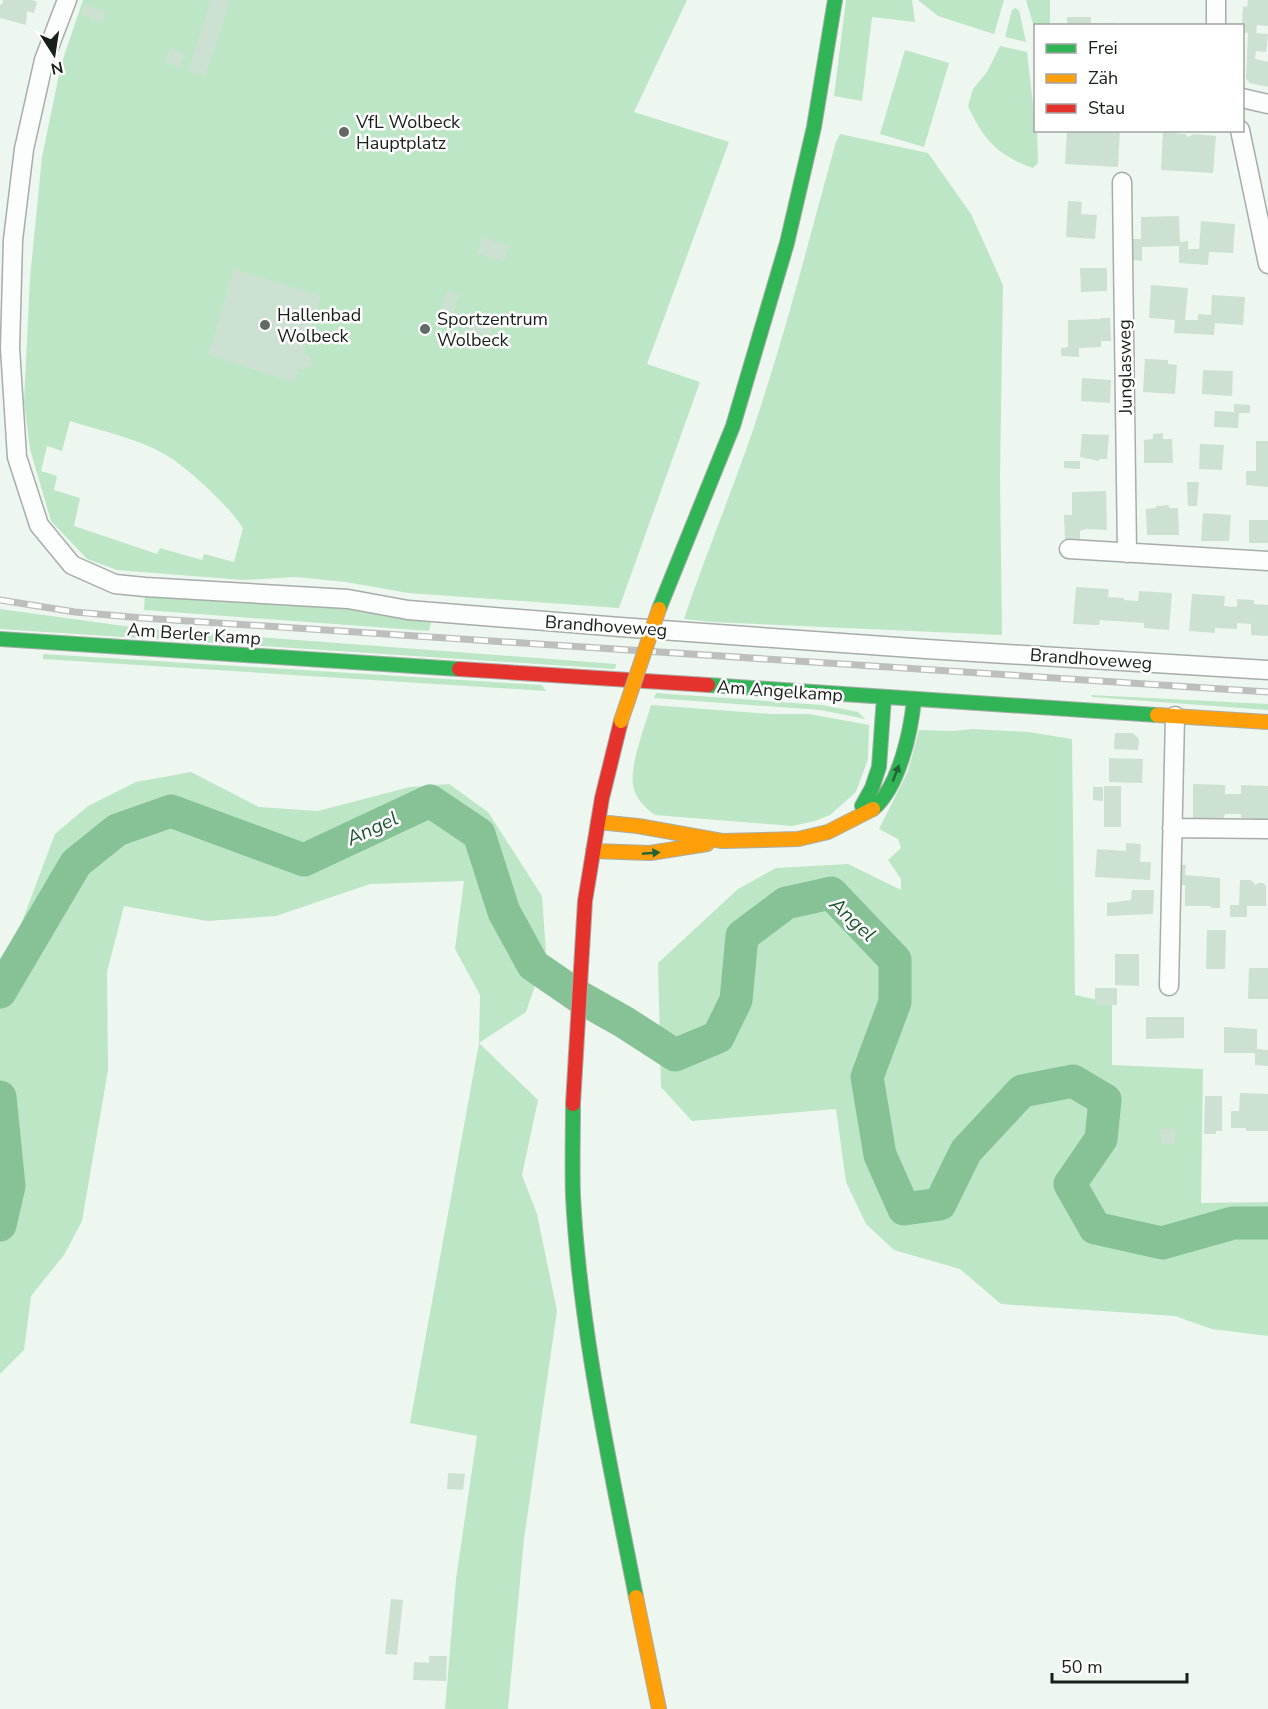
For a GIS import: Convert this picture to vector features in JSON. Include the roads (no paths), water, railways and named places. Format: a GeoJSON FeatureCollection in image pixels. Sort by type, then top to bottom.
{"type":"FeatureCollection","features":[{"type":"Feature","properties":{"kind":"main road"},"geometry":{"type":"LineString","coordinates":[[658,1709],[596,1396],[581,1286],[573,1195],[573,1090],[585,901],[607,772],[635,674],[732,426],[787,243],[814,127],[835,0]]}},
{"type":"Feature","properties":{"kind":"main road","name":"Am Berler Kamp"},"geometry":{"type":"LineString","coordinates":[[0,639],[386,665]]}},
{"type":"Feature","properties":{"kind":"main road","name":"Am Angelkamp"},"geometry":{"type":"LineString","coordinates":[[386,665],[1268,722]]}},
{"type":"Feature","properties":{"kind":"main road"},"geometry":{"type":"LineString","coordinates":[[859,815],[879,767],[884,697]]}},
{"type":"Feature","properties":{"kind":"main road"},"geometry":{"type":"LineString","coordinates":[[592,851],[629,855],[677,850],[722,841],[808,838],[837,828],[875,808],[886,794],[895,777],[912,725],[914,699]]}},
{"type":"Feature","properties":{"kind":"main road"},"geometry":{"type":"LineString","coordinates":[[598,822],[638,826],[722,841]]}},
{"type":"Feature","properties":{"kind":"street","name":"Brandhoveweg"},"geometry":{"type":"LineString","coordinates":[[67,0],[44,60],[24,149],[13,240],[9,459],[39,525],[72,565],[115,584],[348,599],[408,610],[927,649],[1268,670]]}},
{"type":"Feature","properties":{"kind":"street"},"geometry":{"type":"LineString","coordinates":[[1216,0],[1216,24]]}},
{"type":"Feature","properties":{"kind":"street"},"geometry":{"type":"LineString","coordinates":[[1244,98],[1268,104]]}},
{"type":"Feature","properties":{"kind":"street"},"geometry":{"type":"LineString","coordinates":[[1240,132],[1268,264]]}},
{"type":"Feature","properties":{"kind":"street","name":"Junglasweg"},"geometry":{"type":"LineString","coordinates":[[1122,182],[1127,553]]}},
{"type":"Feature","properties":{"kind":"street"},"geometry":{"type":"LineString","coordinates":[[1069,549],[1268,561]]}},
{"type":"Feature","properties":{"kind":"street"},"geometry":{"type":"LineString","coordinates":[[1169,986],[1175,716]]}},
{"type":"Feature","properties":{"kind":"street"},"geometry":{"type":"LineString","coordinates":[[1172,828],[1268,829]]}},
{"type":"Feature","properties":{"kind":"waterway","name":"Angel"},"geometry":{"type":"LineString","coordinates":[[0,992],[76,863],[117,830],[171,811],[304,860],[430,801],[479,834],[504,912],[533,965],[578,996],[675,1055],[718,1037],[736,1000],[742,936],[786,903],[831,893],[895,960],[895,1002],[867,1077],[880,1155],[904,1209],[940,1204],[966,1151],[1022,1091],[1073,1081],[1105,1100],[1101,1139],[1070,1184],[1095,1228],[1162,1243],[1233,1223],[1268,1223]]}},
{"type":"Feature","properties":{"kind":"waterway","name":"Angel"},"geometry":{"type":"LineString","coordinates":[[0,1097],[9,1186],[0,1225]]}},
{"type":"Feature","properties":{"kind":"railway"},"geometry":{"type":"LineString","coordinates":[[0,600],[75,612],[142,618],[1268,692]]}},
{"type":"Feature","properties":{"kind":"place","name":"VfL Wolbeck Hauptplatz"},"geometry":{"type":"Point","coordinates":[344,132]}},
{"type":"Feature","properties":{"kind":"place","name":"Hallenbad Wolbeck"},"geometry":{"type":"Point","coordinates":[265,325]}},
{"type":"Feature","properties":{"kind":"place","name":"Sportzentrum Wolbeck"},"geometry":{"type":"Point","coordinates":[425,329]}}]}
